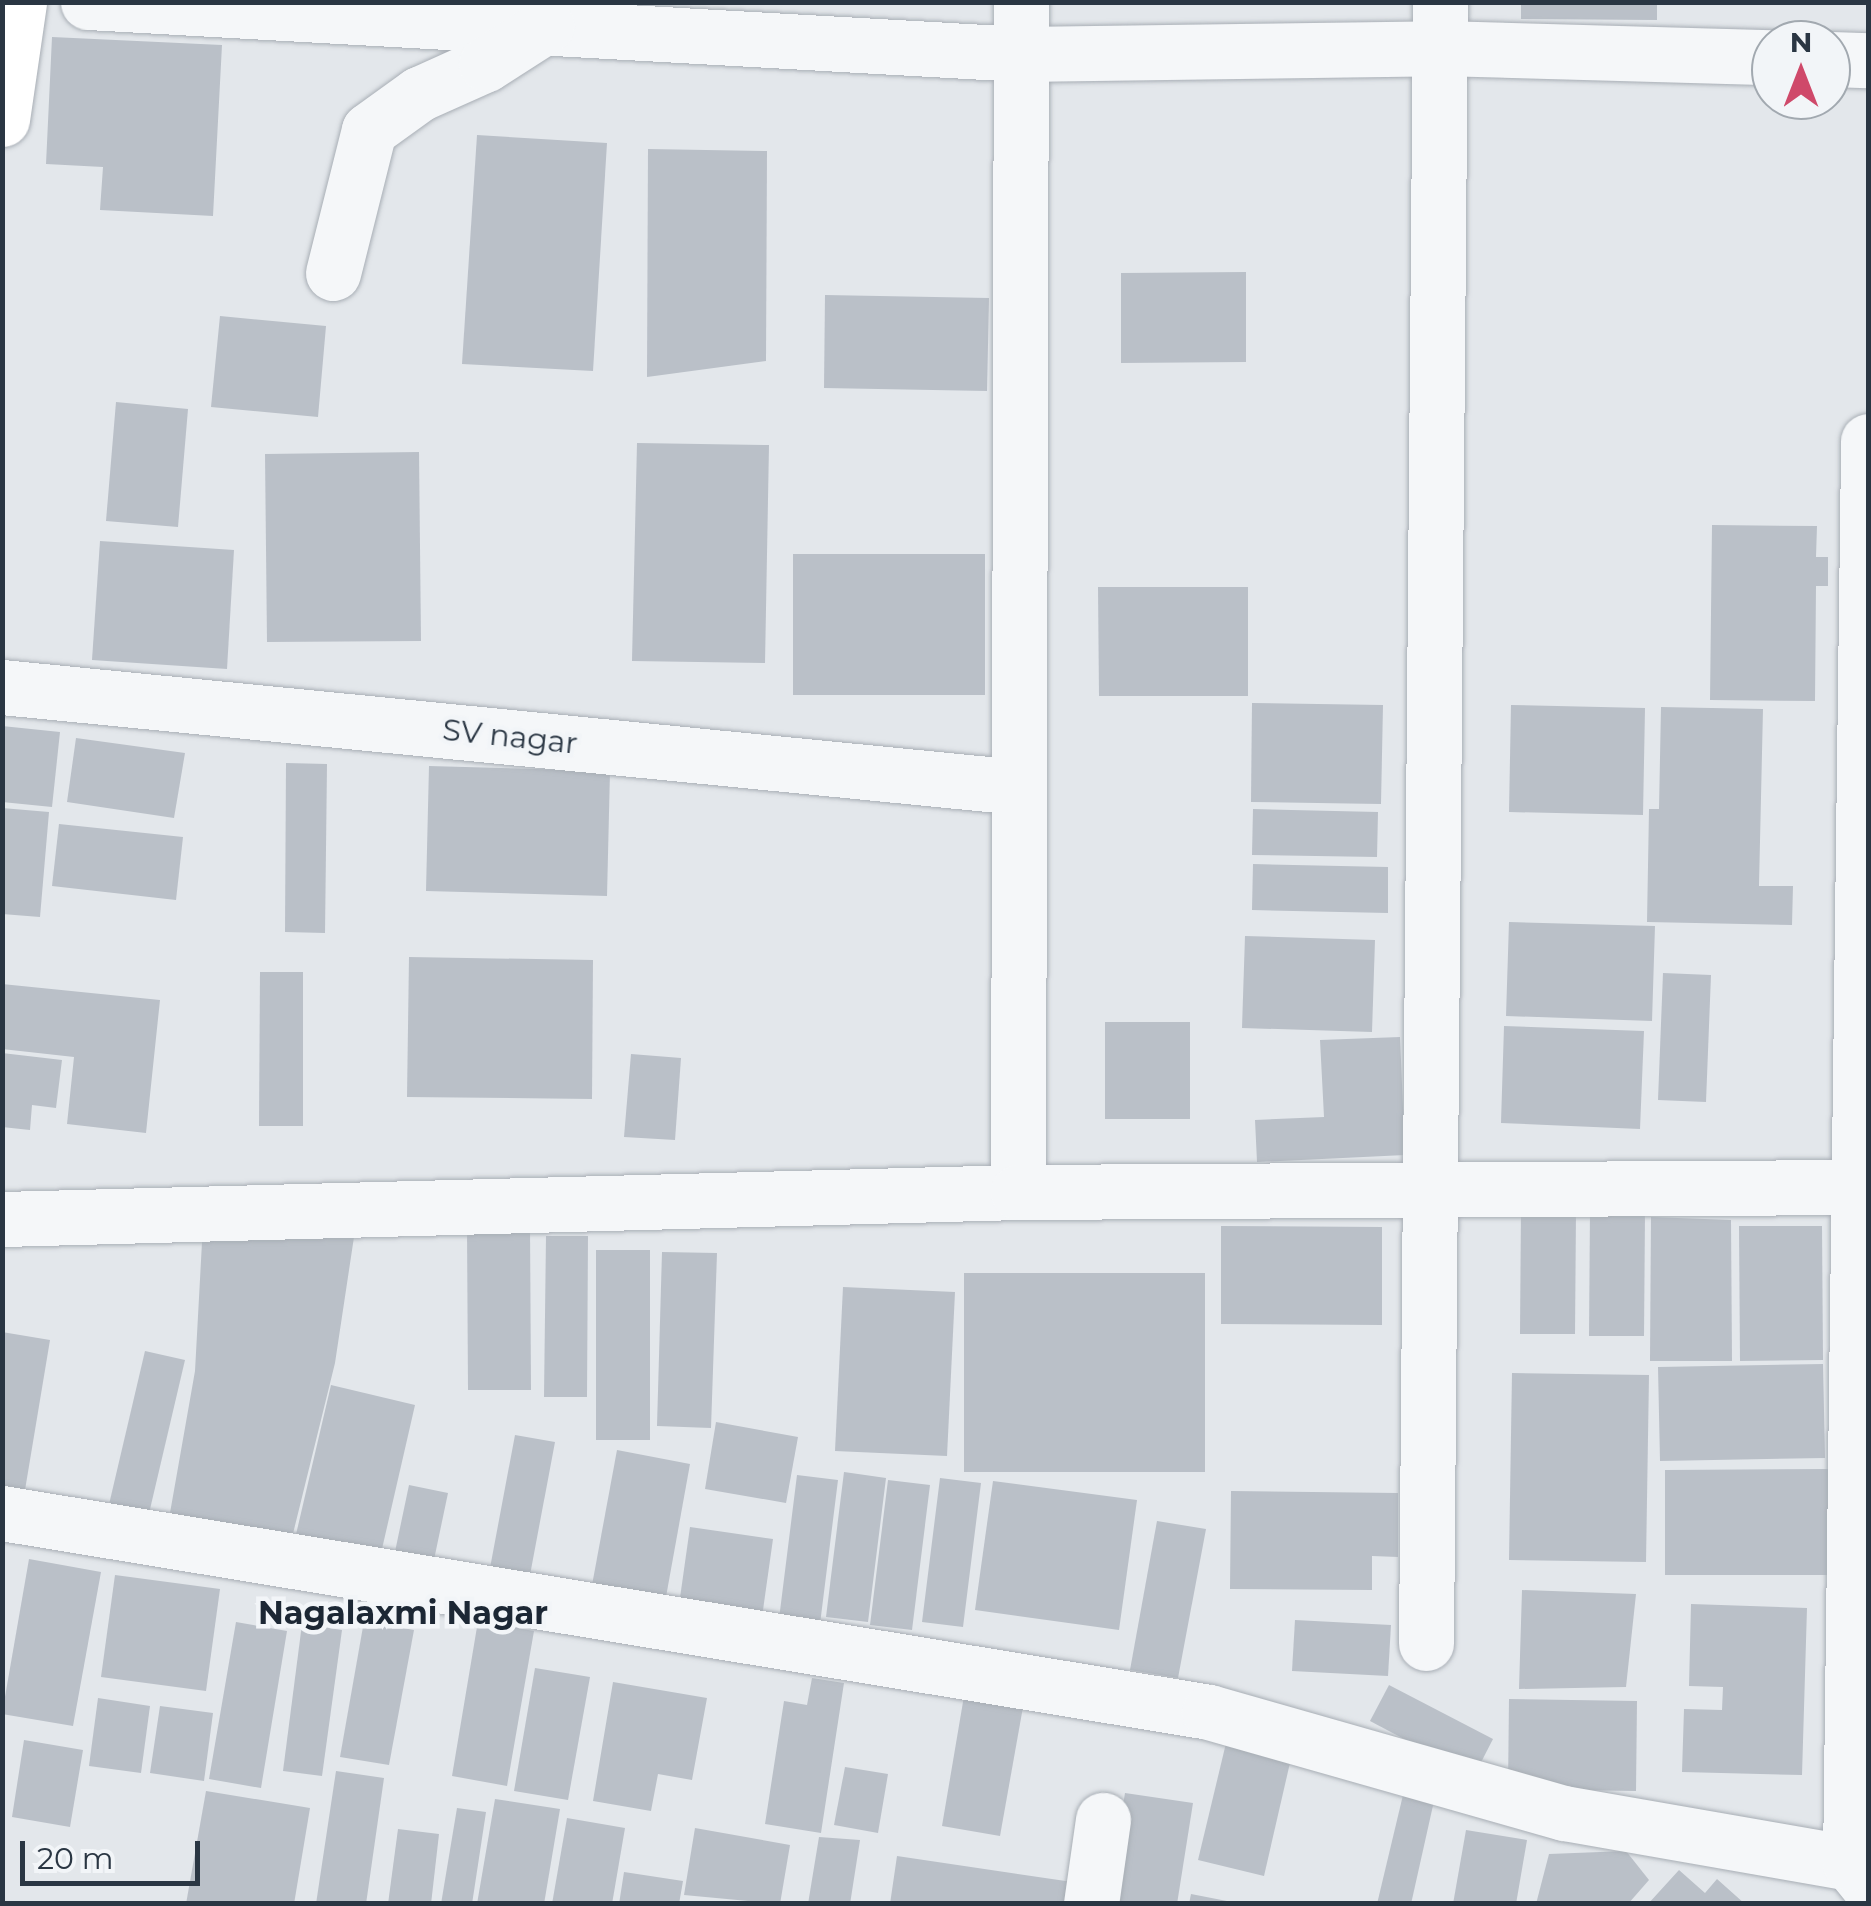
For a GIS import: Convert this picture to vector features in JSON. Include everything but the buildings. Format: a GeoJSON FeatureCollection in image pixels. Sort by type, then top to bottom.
{"type":"FeatureCollection","features":[{"type":"Feature","properties":{"kind":"street"},"geometry":{"type":"LineString","coordinates":[[2,119],[18,2]]}},
{"type":"Feature","properties":{"kind":"street"},"geometry":{"type":"LineString","coordinates":[[88,2],[1021,28],[1440,25],[1751,55]]}},
{"type":"Feature","properties":{"kind":"street"},"geometry":{"type":"LineString","coordinates":[[333,273],[369,130],[549,15]]}},
{"type":"Feature","properties":{"kind":"street"},"geometry":{"type":"LineString","coordinates":[[1426,1643],[1440,25]]}},
{"type":"Feature","properties":{"kind":"street"},"geometry":{"type":"LineString","coordinates":[[1018,1192],[1021,28]]}},
{"type":"Feature","properties":{"kind":"street"},"geometry":{"type":"LineString","coordinates":[[2,1513],[1209,1712],[1564,1814],[1859,1874],[1859,1187],[1868,441]]}},
{"type":"Feature","properties":{"kind":"street","name":"SV nagar"},"geometry":{"type":"LineString","coordinates":[[2,687],[1018,787]]}},
{"type":"Feature","properties":{"kind":"street"},"geometry":{"type":"LineString","coordinates":[[2,1219],[1018,1192],[1430,1185],[1859,1187]]}},
{"type":"Feature","properties":{"kind":"street"},"geometry":{"type":"LineString","coordinates":[[1091,1904],[1103,1820]]}},
{"type":"Feature","properties":{"kind":"district","name":"Nagalaxmi Nagar"},"geometry":{"type":"Point","coordinates":[403,1613]}}]}
